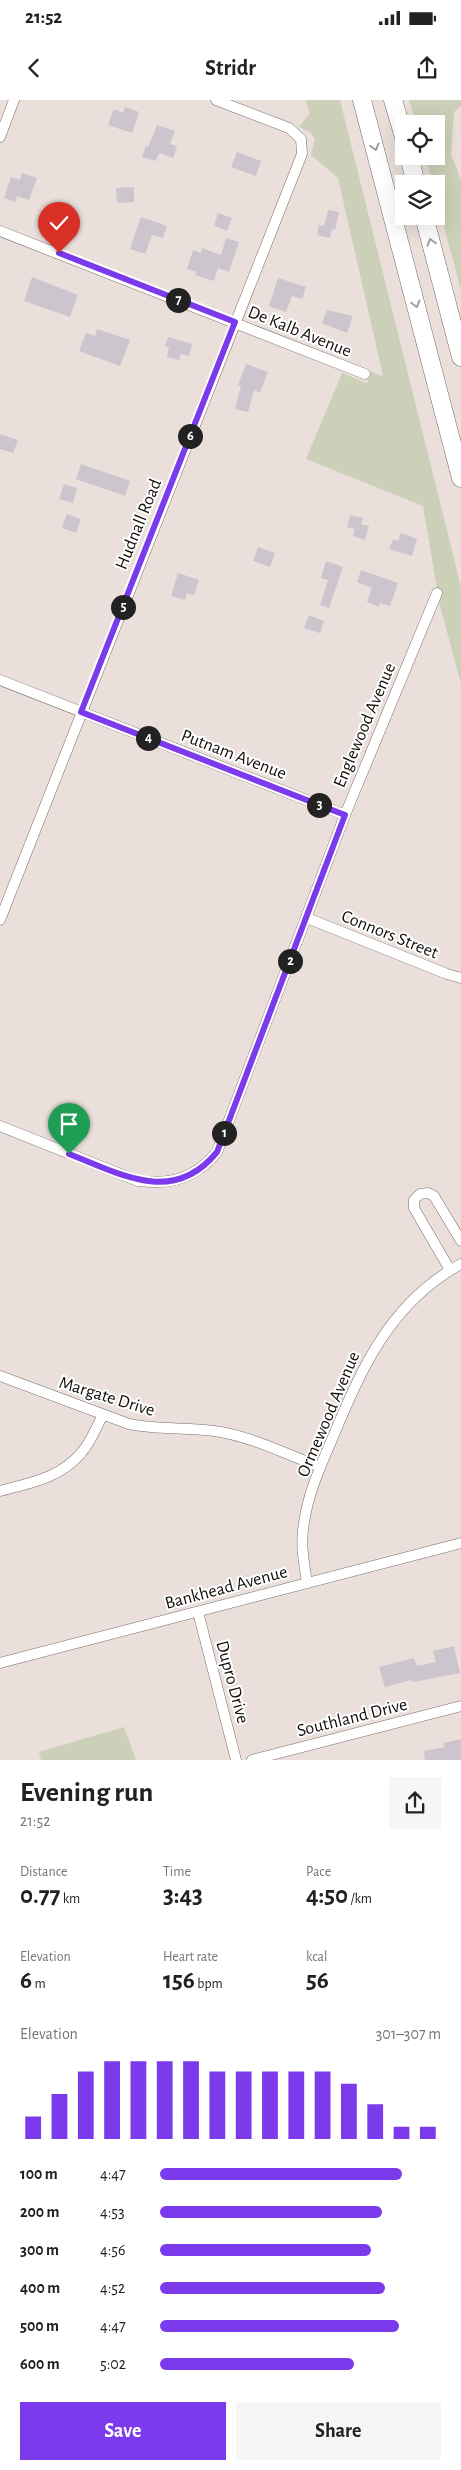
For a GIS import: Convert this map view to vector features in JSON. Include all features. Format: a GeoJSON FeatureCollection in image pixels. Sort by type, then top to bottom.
{"type":"FeatureCollection","features":[{"type":"Feature","properties":{"kind":"highway"},"geometry":{"type":"LineString","coordinates":[[362,100],[461,478]]}},
{"type":"Feature","properties":{"kind":"highway"},"geometry":{"type":"LineString","coordinates":[[393,100],[397,115]]}},
{"type":"Feature","properties":{"kind":"highway"},"geometry":{"type":"LineString","coordinates":[[426,225],[461,357]]}},
{"type":"Feature","properties":{"kind":"street"},"geometry":{"type":"LineString","coordinates":[[0,138],[14,100]]}},
{"type":"Feature","properties":{"kind":"street","name":"Hudnall Road"},"geometry":{"type":"LineString","coordinates":[[0,920],[302,154],[301,139],[288,128],[216,100]]}},
{"type":"Feature","properties":{"kind":"street","name":"De Kalb Avenue"},"geometry":{"type":"LineString","coordinates":[[0,230],[365,374]]}},
{"type":"Feature","properties":{"kind":"street","name":"Englewood Avenue"},"geometry":{"type":"LineString","coordinates":[[0,1126],[138,1181],[171,1182],[196,1172],[217,1152],[345,815],[437,593]]}},
{"type":"Feature","properties":{"kind":"street","name":"Putnam Avenue"},"geometry":{"type":"LineString","coordinates":[[0,680],[345,815]]}},
{"type":"Feature","properties":{"kind":"street","name":"Connors Street"},"geometry":{"type":"LineString","coordinates":[[307,918],[461,978]]}},
{"type":"Feature","properties":{"kind":"street"},"geometry":{"type":"LineString","coordinates":[[450,1270],[414,1208],[414,1200],[420,1194],[428,1193],[434,1196],[461,1241]]}},
{"type":"Feature","properties":{"kind":"street","name":"Ormewood Avenue"},"geometry":{"type":"LineString","coordinates":[[307,1583],[302,1548],[303,1524],[320,1467],[355,1385],[379,1340],[413,1300],[450,1270],[461,1264]]}},
{"type":"Feature","properties":{"kind":"street","name":"Margate Drive"},"geometry":{"type":"LineString","coordinates":[[0,1376],[103,1415],[150,1428],[213,1431],[236,1435],[320,1467]]}},
{"type":"Feature","properties":{"kind":"street"},"geometry":{"type":"LineString","coordinates":[[0,1491],[38,1481],[55,1474],[71,1464],[83,1451],[103,1415]]}},
{"type":"Feature","properties":{"kind":"street","name":"Bankhead Avenue"},"geometry":{"type":"LineString","coordinates":[[0,1662],[461,1543]]}},
{"type":"Feature","properties":{"kind":"street","name":"Dupro Drive"},"geometry":{"type":"LineString","coordinates":[[198,1612],[236,1760]]}},
{"type":"Feature","properties":{"kind":"street","name":"Southland Drive"},"geometry":{"type":"LineString","coordinates":[[252,1760],[461,1706]]}},
{"type":"Feature","properties":{"kind":"green space"},"geometry":{"type":"Polygon","coordinates":[[[305,100],[340,100],[461,587],[461,684],[440,606],[423,506],[306,459],[342,373],[367,383],[371,372],[383,376],[338,178],[311,155],[315,139],[310,132],[299,127],[310,113],[305,100]]]}},
{"type":"Feature","properties":{"kind":"green space"},"geometry":{"type":"Polygon","coordinates":[[[409,100],[461,100],[461,106],[454,112],[451,155],[461,179],[461,290],[444,225],[445,175],[430,175],[428,165],[445,165],[445,115],[413,115],[409,100]]]}},
{"type":"Feature","properties":{"kind":"green space"},"geometry":{"type":"Polygon","coordinates":[[[124,1727],[136,1760],[41,1760],[39,1752],[124,1727]]]}},
{"type":"Feature","properties":{"kind":"building"},"geometry":{"type":"Polygon","coordinates":[[[125,107],[139,112],[132,133],[108,125],[114,109],[123,113],[125,107]]]}},
{"type":"Feature","properties":{"kind":"building"},"geometry":{"type":"Polygon","coordinates":[[[157,125],[175,131],[170,144],[177,146],[173,158],[159,153],[156,161],[142,157],[157,125]]]}},
{"type":"Feature","properties":{"kind":"building"},"geometry":{"type":"Polygon","coordinates":[[[237,152],[261,161],[256,176],[231,167],[237,152]]]}},
{"type":"Feature","properties":{"kind":"building"},"geometry":{"type":"Polygon","coordinates":[[[22,173],[37,178],[29,200],[17,196],[15,202],[4,198],[11,177],[20,180],[22,173]]]}},
{"type":"Feature","properties":{"kind":"building"},"geometry":{"type":"Polygon","coordinates":[[[134,187],[134,202],[117,203],[116,188],[134,187]]]}},
{"type":"Feature","properties":{"kind":"building"},"geometry":{"type":"Polygon","coordinates":[[[328,210],[339,212],[335,230],[332,229],[330,238],[317,235],[319,225],[324,226],[328,210]]]}},
{"type":"Feature","properties":{"kind":"building"},"geometry":{"type":"Polygon","coordinates":[[[218,213],[232,218],[227,231],[214,226],[218,213]]]}},
{"type":"Feature","properties":{"kind":"building"},"geometry":{"type":"Polygon","coordinates":[[[141,217],[167,226],[163,238],[152,235],[145,254],[130,249],[141,217]]]}},
{"type":"Feature","properties":{"kind":"building"},"geometry":{"type":"Polygon","coordinates":[[[226,238],[239,242],[229,272],[218,268],[214,281],[195,275],[196,272],[187,269],[193,250],[201,253],[202,248],[221,255],[226,238]]]}},
{"type":"Feature","properties":{"kind":"building"},"geometry":{"type":"Polygon","coordinates":[[[32,277],[78,295],[70,317],[24,301],[32,277]]]}},
{"type":"Feature","properties":{"kind":"building"},"geometry":{"type":"Polygon","coordinates":[[[278,278],[306,287],[302,299],[292,296],[286,312],[269,306],[278,278]]]}},
{"type":"Feature","properties":{"kind":"building"},"geometry":{"type":"Polygon","coordinates":[[[327,310],[353,316],[347,333],[322,323],[327,310]]]}},
{"type":"Feature","properties":{"kind":"building"},"geometry":{"type":"Polygon","coordinates":[[[97,329],[130,340],[120,366],[79,351],[86,333],[95,336],[97,329]]]}},
{"type":"Feature","properties":{"kind":"building"},"geometry":{"type":"Polygon","coordinates":[[[168,337],[192,344],[189,356],[181,354],[179,360],[167,357],[169,347],[165,346],[168,337]]]}},
{"type":"Feature","properties":{"kind":"building"},"geometry":{"type":"Polygon","coordinates":[[[246,364],[268,372],[260,393],[254,390],[248,412],[235,409],[241,386],[238,385],[246,364]]]}},
{"type":"Feature","properties":{"kind":"building"},"geometry":{"type":"Polygon","coordinates":[[[0,434],[18,440],[13,453],[0,449],[0,434]]]}},
{"type":"Feature","properties":{"kind":"building"},"geometry":{"type":"Polygon","coordinates":[[[81,464],[130,481],[125,496],[76,479],[81,464]]]}},
{"type":"Feature","properties":{"kind":"building"},"geometry":{"type":"Polygon","coordinates":[[[64,484],[77,488],[73,503],[59,499],[64,484]]]}},
{"type":"Feature","properties":{"kind":"building"},"geometry":{"type":"Polygon","coordinates":[[[67,514],[81,519],[76,533],[62,528],[67,514]]]}},
{"type":"Feature","properties":{"kind":"building"},"geometry":{"type":"Polygon","coordinates":[[[350,515],[363,518],[361,524],[369,526],[365,540],[353,536],[355,529],[347,527],[350,515]]]}},
{"type":"Feature","properties":{"kind":"building"},"geometry":{"type":"Polygon","coordinates":[[[401,533],[417,539],[412,556],[389,549],[393,539],[398,541],[401,533]]]}},
{"type":"Feature","properties":{"kind":"building"},"geometry":{"type":"Polygon","coordinates":[[[258,547],[275,553],[270,567],[253,561],[258,547]]]}},
{"type":"Feature","properties":{"kind":"building"},"geometry":{"type":"Polygon","coordinates":[[[326,561],[343,567],[329,608],[320,605],[328,580],[321,578],[326,561]]]}},
{"type":"Feature","properties":{"kind":"building"},"geometry":{"type":"Polygon","coordinates":[[[361,570],[398,583],[390,606],[380,603],[379,607],[367,602],[372,588],[357,582],[361,570]]]}},
{"type":"Feature","properties":{"kind":"building"},"geometry":{"type":"Polygon","coordinates":[[[178,573],[199,580],[194,595],[187,593],[185,600],[171,596],[178,573]]]}},
{"type":"Feature","properties":{"kind":"building"},"geometry":{"type":"Polygon","coordinates":[[[309,615],[324,621],[320,633],[304,628],[309,615]]]}},
{"type":"Feature","properties":{"kind":"building"},"geometry":{"type":"Polygon","coordinates":[[[454,1646],[460,1673],[413,1682],[412,1680],[385,1687],[379,1667],[414,1658],[417,1666],[436,1662],[433,1651],[454,1646]]]}},
{"type":"Feature","properties":{"kind":"building"},"geometry":{"type":"Polygon","coordinates":[[[461,1739],[461,1760],[425,1760],[424,1751],[445,1747],[444,1743],[461,1739]]]}},
{"type":"Feature","properties":{"kind":"route"},"geometry":{"type":"LineString","coordinates":[[59,253],[235,322],[81,712],[345,815],[217,1152],[208,1163],[186,1178],[171,1182],[153,1183],[138,1181],[69,1154]]}}]}
